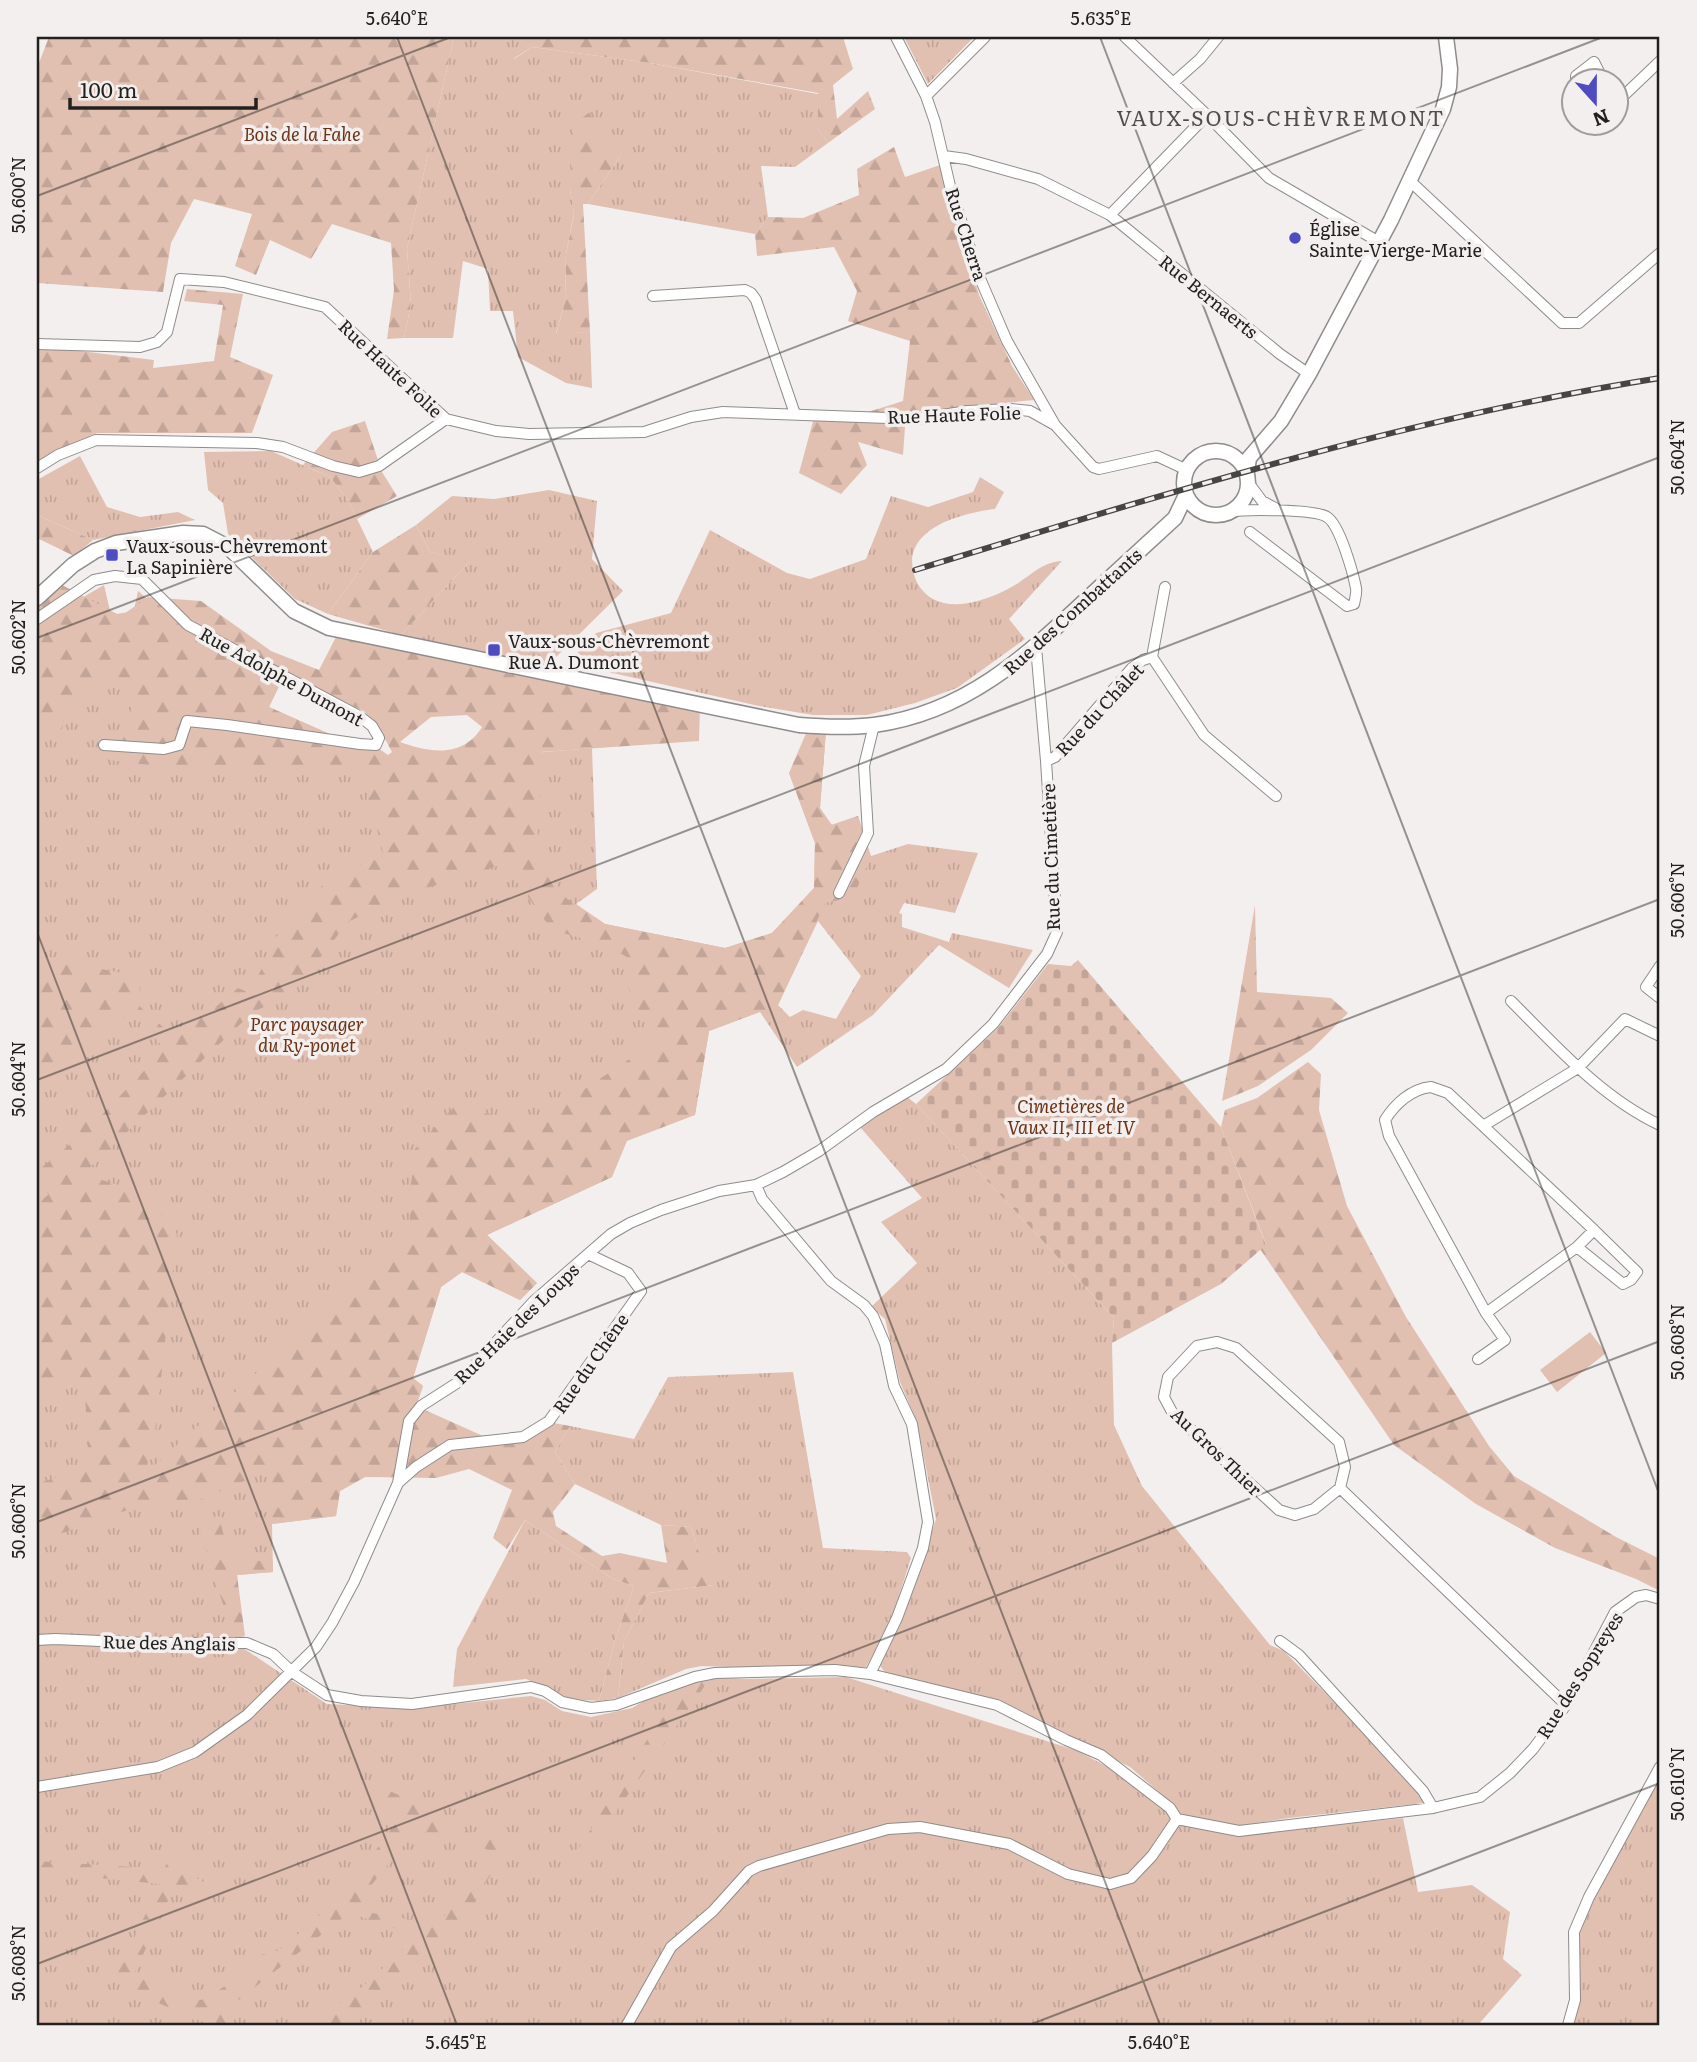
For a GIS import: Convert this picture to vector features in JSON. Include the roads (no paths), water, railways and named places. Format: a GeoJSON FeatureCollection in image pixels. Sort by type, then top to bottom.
{"type":"FeatureCollection","features":[{"type":"Feature","properties":{"kind":"main road"},"geometry":{"type":"LineString","coordinates":[[1265,437],[1237,451],[1203,454],[1193,460],[1187,470],[1184,487],[1192,504],[1202,511],[1220,514],[1229,512],[1244,498],[1249,458],[1292,406],[1410,181],[1446,98],[1450,69],[1446,37]]}},
{"type":"Feature","properties":{"kind":"main road"},"geometry":{"type":"LineString","coordinates":[[1224,452],[1239,460],[1247,477]]}},
{"type":"Feature","properties":{"kind":"main road","name":"Rue des Combattants"},"geometry":{"type":"LineString","coordinates":[[37,598],[73,565],[95,551],[116,543],[183,533],[204,534],[228,547],[294,611],[329,628],[799,725],[874,725],[929,710],[967,694],[1012,667],[1175,518],[1186,495]]}},
{"type":"Feature","properties":{"kind":"main road","name":"Rue des Combattants"},"geometry":{"type":"LineString","coordinates":[[1175,518],[1202,511]]}},
{"type":"Feature","properties":{"kind":"street","name":"Rue Cherra"},"geometry":{"type":"LineString","coordinates":[[896,37],[926,96],[950,186],[979,276],[1007,341],[1055,425]]}},
{"type":"Feature","properties":{"kind":"street"},"geometry":{"type":"LineString","coordinates":[[926,96],[985,37]]}},
{"type":"Feature","properties":{"kind":"street"},"geometry":{"type":"LineString","coordinates":[[1125,37],[1269,178],[1379,242]]}},
{"type":"Feature","properties":{"kind":"street"},"geometry":{"type":"LineString","coordinates":[[1173,83],[1218,37]]}},
{"type":"Feature","properties":{"kind":"street"},"geometry":{"type":"LineString","coordinates":[[1630,90],[1660,61]]}},
{"type":"Feature","properties":{"kind":"street"},"geometry":{"type":"LineString","coordinates":[[1110,215],[1207,115]]}},
{"type":"Feature","properties":{"kind":"street","name":"Rue Bernaerts"},"geometry":{"type":"LineString","coordinates":[[944,156],[966,159],[1038,179],[1110,215],[1280,354],[1309,374]]}},
{"type":"Feature","properties":{"kind":"street"},"geometry":{"type":"LineString","coordinates":[[1410,181],[1562,323],[1579,323],[1660,253]]}},
{"type":"Feature","properties":{"kind":"street","name":"Rue Haute Folie"},"geometry":{"type":"LineString","coordinates":[[37,344],[140,347],[157,342],[167,332],[180,279],[224,282],[325,307],[446,419],[496,431],[529,435],[644,432],[691,417],[723,412],[916,419],[968,411],[1011,409],[1030,411],[1055,425],[1093,467],[1157,456],[1187,470]]}},
{"type":"Feature","properties":{"kind":"street"},"geometry":{"type":"LineString","coordinates":[[653,296],[745,290],[751,293],[756,300],[795,414]]}},
{"type":"Feature","properties":{"kind":"street"},"geometry":{"type":"LineString","coordinates":[[37,468],[58,455],[96,440],[257,443],[283,447],[333,466],[359,472],[379,466],[446,419]]}},
{"type":"Feature","properties":{"kind":"street"},"geometry":{"type":"LineString","coordinates":[[1247,477],[1262,500],[1278,510]]}},
{"type":"Feature","properties":{"kind":"street"},"geometry":{"type":"LineString","coordinates":[[1229,512],[1245,509],[1320,514],[1333,523],[1343,544],[1356,590],[1354,604],[1347,606],[1250,532]]}},
{"type":"Feature","properties":{"kind":"street","name":"Rue Adolphe Dumont"},"geometry":{"type":"LineString","coordinates":[[37,619],[94,580],[114,576],[142,579],[188,625],[359,716],[372,726],[379,738],[376,745],[360,744],[187,721],[179,745],[164,749],[104,745]]}},
{"type":"Feature","properties":{"kind":"street","name":"Rue du Châlet"},"geometry":{"type":"LineString","coordinates":[[1165,587],[1152,657],[1204,735],[1276,796]]}},
{"type":"Feature","properties":{"kind":"street","name":"Rue du Cimetière"},"geometry":{"type":"LineString","coordinates":[[839,1136],[873,1112],[947,1069],[993,1024],[1047,954],[1057,932],[1036,647]]}},
{"type":"Feature","properties":{"kind":"street","name":"Rue du Châlet"},"geometry":{"type":"LineString","coordinates":[[1046,761],[1055,757],[1132,668],[1152,657]]}},
{"type":"Feature","properties":{"kind":"street"},"geometry":{"type":"LineString","coordinates":[[839,893],[868,833],[864,766],[874,725]]}},
{"type":"Feature","properties":{"kind":"street"},"geometry":{"type":"LineString","coordinates":[[1660,966],[1646,987],[1660,998]]}},
{"type":"Feature","properties":{"kind":"street"},"geometry":{"type":"LineString","coordinates":[[1511,1001],[1578,1068],[1641,1116],[1660,1125]]}},
{"type":"Feature","properties":{"kind":"street"},"geometry":{"type":"LineString","coordinates":[[1483,1126],[1578,1068],[1625,1019],[1660,1037]]}},
{"type":"Feature","properties":{"kind":"street"},"geometry":{"type":"LineString","coordinates":[[1478,1359],[1505,1340],[1486,1313],[1389,1136],[1385,1120],[1393,1107],[1419,1088],[1431,1087],[1447,1093],[1637,1272],[1631,1280],[1623,1284],[1577,1247]]}},
{"type":"Feature","properties":{"kind":"street","name":"Rue Haie des Loups"},"geometry":{"type":"LineString","coordinates":[[37,1787],[158,1767],[195,1752],[247,1715],[316,1647],[332,1623],[354,1582],[398,1483],[409,1421],[421,1406],[460,1381],[534,1301],[588,1254],[630,1223],[719,1191],[756,1185],[783,1172],[839,1136]]}},
{"type":"Feature","properties":{"kind":"street"},"geometry":{"type":"LineString","coordinates":[[756,1185],[762,1199],[831,1281],[864,1305],[873,1316],[885,1344],[894,1387],[912,1423],[928,1522],[923,1548],[897,1618],[870,1674]]}},
{"type":"Feature","properties":{"kind":"street"},"geometry":{"type":"LineString","coordinates":[[1486,1313],[1577,1247],[1594,1230]]}},
{"type":"Feature","properties":{"kind":"street","name":"Rue du Chêne"},"geometry":{"type":"LineString","coordinates":[[398,1483],[416,1467],[450,1445],[523,1437],[549,1421],[640,1291],[628,1273],[588,1254]]}},
{"type":"Feature","properties":{"kind":"street","name":"Au Gros Thier"},"geometry":{"type":"LineString","coordinates":[[1217,1342],[1236,1348],[1339,1442],[1345,1466],[1340,1488],[1314,1509],[1295,1515],[1279,1510],[1172,1412],[1164,1397],[1168,1377],[1197,1346],[1217,1342]]}},
{"type":"Feature","properties":{"kind":"street"},"geometry":{"type":"LineString","coordinates":[[1340,1488],[1566,1705]]}},
{"type":"Feature","properties":{"kind":"street","name":"Rue des Sopreyes"},"geometry":{"type":"LineString","coordinates":[[1177,1819],[1239,1831],[1433,1808],[1480,1797],[1510,1773],[1533,1749],[1566,1705],[1615,1612],[1636,1597],[1646,1595],[1660,1599]]}},
{"type":"Feature","properties":{"kind":"street","name":"Rue des Anglais"},"geometry":{"type":"LineString","coordinates":[[37,1640],[247,1643],[273,1654],[292,1672],[327,1695],[360,1701],[412,1704],[531,1687],[545,1690],[562,1702],[591,1708],[616,1704],[695,1677],[715,1673],[835,1670],[870,1674],[997,1705],[1101,1755],[1170,1808],[1177,1819]]}},
{"type":"Feature","properties":{"kind":"street"},"geometry":{"type":"LineString","coordinates":[[1280,1641],[1299,1656],[1325,1684],[1423,1791],[1433,1808]]}},
{"type":"Feature","properties":{"kind":"street"},"geometry":{"type":"LineString","coordinates":[[1568,2025],[1575,2000],[1574,1932],[1589,1897],[1660,1767]]}},
{"type":"Feature","properties":{"kind":"street"},"geometry":{"type":"LineString","coordinates":[[627,2025],[671,1947],[713,1911],[749,1871],[759,1866],[888,1829],[920,1827],[1009,1844],[1068,1874],[1110,1884],[1131,1878],[1152,1856],[1177,1819]]}},
{"type":"Feature","properties":{"kind":"railway"},"geometry":{"type":"LineString","coordinates":[[915,570],[1284,461],[1471,414],[1660,378]]}},
{"type":"Feature","properties":{"kind":"place","name":"Église Sainte-Vierge-Marie"},"geometry":{"type":"Point","coordinates":[1295,238]}},
{"type":"Feature","properties":{"kind":"place","name":"Vaux-sous-Chèvremont La Sapinière"},"geometry":{"type":"Point","coordinates":[112,555]}},
{"type":"Feature","properties":{"kind":"place","name":"Vaux-sous-Chèvremont Rue A. Dumont"},"geometry":{"type":"Point","coordinates":[494,650]}},
{"type":"Feature","properties":{"kind":"district","name":"VAUX-SOUS-CHÈVREMONT"},"geometry":{"type":"Point","coordinates":[1281,116]}},
{"type":"Feature","properties":{"kind":"park label","name":"Bois de la Fahe"},"geometry":{"type":"Point","coordinates":[302,133]}},
{"type":"Feature","properties":{"kind":"park label","name":"Parc paysager du Ry-ponet"},"geometry":{"type":"Point","coordinates":[307,1033]}},
{"type":"Feature","properties":{"kind":"park label","name":"Cimetières de Vaux II, III et IV"},"geometry":{"type":"Point","coordinates":[1071,1115]}}]}
